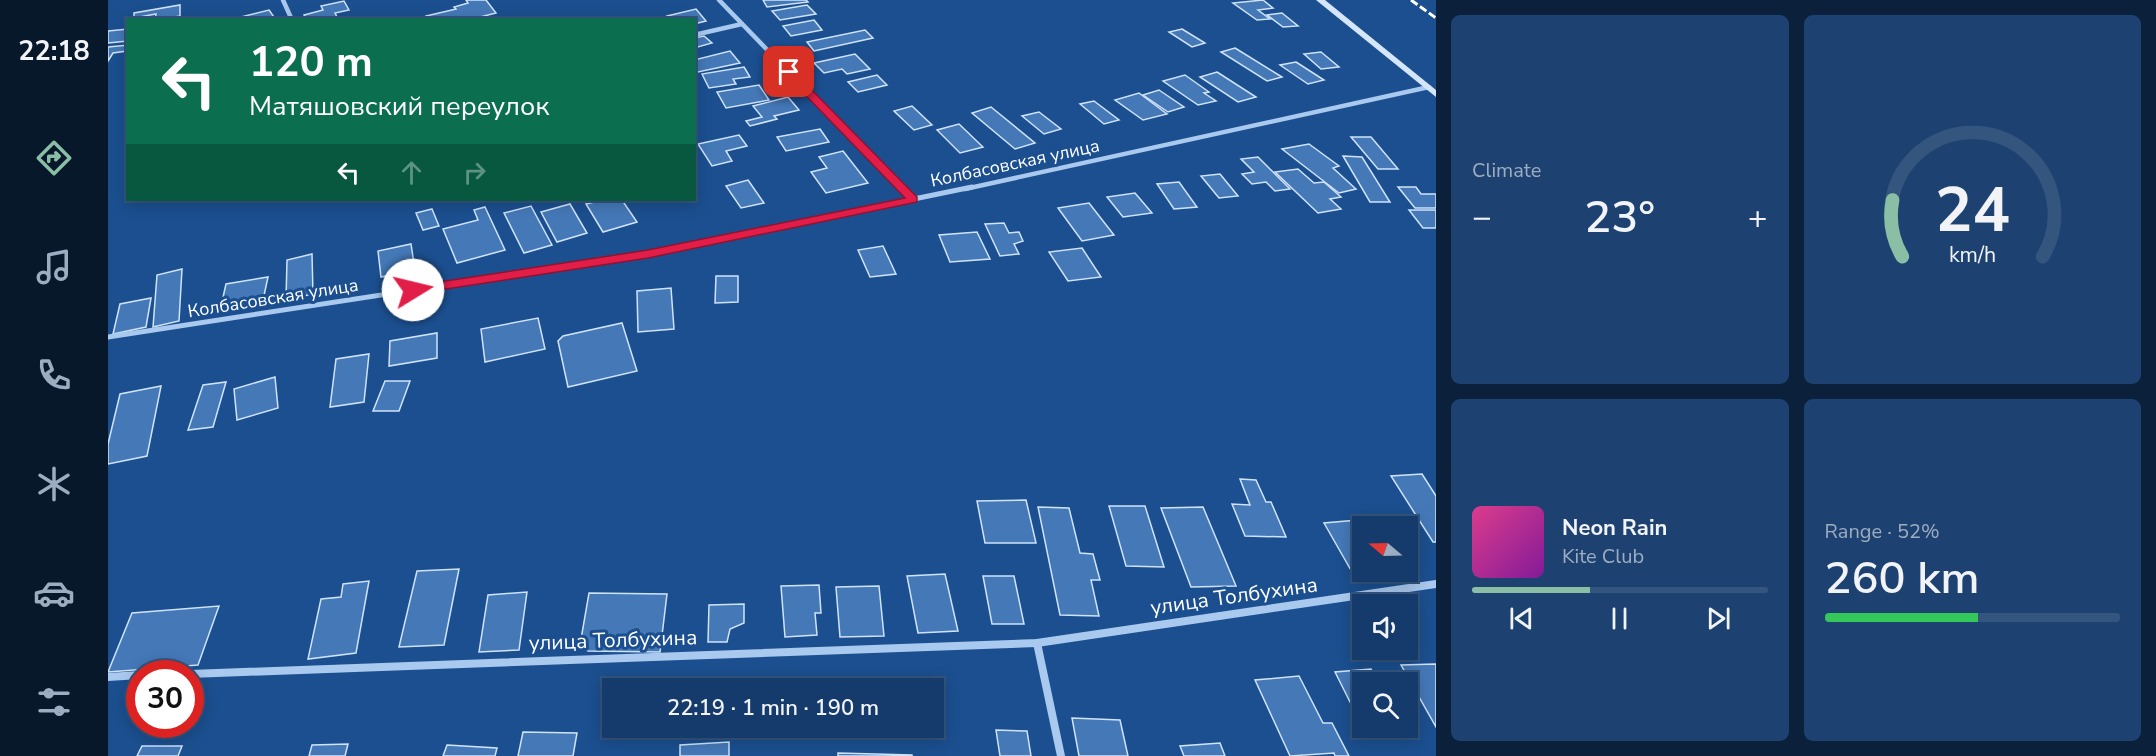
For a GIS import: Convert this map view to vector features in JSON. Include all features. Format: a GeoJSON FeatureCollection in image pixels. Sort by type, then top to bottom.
{"type":"FeatureCollection","features":[{"type":"Feature","properties":{"kind":"main road"},"geometry":{"type":"LineString","coordinates":[[1320,0],[1436,94]]}},
{"type":"Feature","properties":{"kind":"street"},"geometry":{"type":"LineString","coordinates":[[283,0],[291,18]]}},
{"type":"Feature","properties":{"kind":"street"},"geometry":{"type":"LineString","coordinates":[[719,0],[913,200]]}},
{"type":"Feature","properties":{"kind":"street"},"geometry":{"type":"LineString","coordinates":[[696,35],[742,24]]}},
{"type":"Feature","properties":{"kind":"street","name":"Колбасовская улица"},"geometry":{"type":"LineString","coordinates":[[108,337],[648,254],[913,200],[1429,87]]}},
{"type":"Feature","properties":{"kind":"street","name":"улица Толбухина"},"geometry":{"type":"LineString","coordinates":[[204,673],[1037,643],[1436,584]]}},
{"type":"Feature","properties":{"kind":"street"},"geometry":{"type":"LineString","coordinates":[[1037,643],[1061,756]]}},
{"type":"Feature","properties":{"kind":"street"},"geometry":{"type":"LineString","coordinates":[[108,676],[126,675]]}},
{"type":"Feature","properties":{"kind":"building"},"geometry":{"type":"Polygon","coordinates":[[[466,0],[486,0],[496,13],[476,18],[427,18],[426,16],[456,9],[454,7],[468,3],[466,0]]]}},
{"type":"Feature","properties":{"kind":"building"},"geometry":{"type":"Polygon","coordinates":[[[763,0],[806,0],[808,2],[767,7],[763,0]]]}},
{"type":"Feature","properties":{"kind":"building"},"geometry":{"type":"Polygon","coordinates":[[[1263,0],[1273,8],[1258,10],[1270,19],[1257,20],[1233,3],[1263,0]]]}},
{"type":"Feature","properties":{"kind":"building"},"geometry":{"type":"Polygon","coordinates":[[[344,1],[349,10],[335,13],[338,18],[306,18],[304,15],[323,10],[321,6],[344,1]]]}},
{"type":"Feature","properties":{"kind":"building"},"geometry":{"type":"Polygon","coordinates":[[[180,5],[180,16],[169,18],[155,18],[156,14],[134,18],[134,13],[180,5]]]}},
{"type":"Feature","properties":{"kind":"building"},"geometry":{"type":"Polygon","coordinates":[[[807,5],[816,14],[780,20],[772,11],[807,5]]]}},
{"type":"Feature","properties":{"kind":"building"},"geometry":{"type":"Polygon","coordinates":[[[696,9],[706,21],[696,24],[696,18],[668,18],[667,16],[696,9]]]}},
{"type":"Feature","properties":{"kind":"building"},"geometry":{"type":"Polygon","coordinates":[[[269,10],[275,18],[237,18],[269,10]]]}},
{"type":"Feature","properties":{"kind":"building"},"geometry":{"type":"Polygon","coordinates":[[[1282,13],[1298,26],[1283,27],[1267,15],[1282,13]]]}},
{"type":"Feature","properties":{"kind":"building"},"geometry":{"type":"Polygon","coordinates":[[[814,20],[822,30],[791,36],[783,26],[814,20]]]}},
{"type":"Feature","properties":{"kind":"building"},"geometry":{"type":"Polygon","coordinates":[[[126,29],[126,41],[108,43],[108,31],[126,29]]]}},
{"type":"Feature","properties":{"kind":"building"},"geometry":{"type":"Polygon","coordinates":[[[1182,29],[1205,43],[1192,47],[1169,32],[1182,29]]]}},
{"type":"Feature","properties":{"kind":"building"},"geometry":{"type":"Polygon","coordinates":[[[865,30],[873,38],[814,51],[807,42],[865,30]]]}},
{"type":"Feature","properties":{"kind":"building"},"geometry":{"type":"Polygon","coordinates":[[[704,36],[712,43],[696,47],[696,38],[704,36]]]}},
{"type":"Feature","properties":{"kind":"building"},"geometry":{"type":"Polygon","coordinates":[[[126,45],[126,51],[113,53],[108,61],[108,47],[126,45]]]}},
{"type":"Feature","properties":{"kind":"building"},"geometry":{"type":"Polygon","coordinates":[[[1235,48],[1282,77],[1267,81],[1221,52],[1235,48]]]}},
{"type":"Feature","properties":{"kind":"building"},"geometry":{"type":"Polygon","coordinates":[[[730,51],[740,63],[698,72],[696,60],[730,51]]]}},
{"type":"Feature","properties":{"kind":"building"},"geometry":{"type":"Polygon","coordinates":[[[1321,52],[1339,67],[1321,69],[1304,54],[1321,52]]]}},
{"type":"Feature","properties":{"kind":"building"},"geometry":{"type":"Polygon","coordinates":[[[855,54],[870,69],[847,74],[842,69],[824,73],[814,63],[855,54]]]}},
{"type":"Feature","properties":{"kind":"building"},"geometry":{"type":"Polygon","coordinates":[[[1296,62],[1324,80],[1308,84],[1280,65],[1296,62]]]}},
{"type":"Feature","properties":{"kind":"building"},"geometry":{"type":"Polygon","coordinates":[[[744,67],[750,77],[733,79],[736,84],[709,88],[702,74],[744,67]]]}},
{"type":"Feature","properties":{"kind":"building"},"geometry":{"type":"Polygon","coordinates":[[[1217,72],[1256,97],[1238,102],[1200,77],[1217,72]]]}},
{"type":"Feature","properties":{"kind":"building"},"geometry":{"type":"Polygon","coordinates":[[[877,75],[887,85],[858,92],[848,82],[877,75]]]}},
{"type":"Feature","properties":{"kind":"building"},"geometry":{"type":"Polygon","coordinates":[[[1185,75],[1209,92],[1204,93],[1216,101],[1198,105],[1163,81],[1185,75]]]}},
{"type":"Feature","properties":{"kind":"building"},"geometry":{"type":"Polygon","coordinates":[[[759,85],[769,100],[726,108],[717,92],[759,85]]]}},
{"type":"Feature","properties":{"kind":"building"},"geometry":{"type":"Polygon","coordinates":[[[1159,90],[1184,107],[1168,112],[1143,95],[1159,90]]]}},
{"type":"Feature","properties":{"kind":"building"},"geometry":{"type":"Polygon","coordinates":[[[1139,93],[1167,114],[1143,120],[1115,100],[1139,93]]]}},
{"type":"Feature","properties":{"kind":"building"},"geometry":{"type":"Polygon","coordinates":[[[788,97],[799,110],[774,116],[777,119],[750,126],[746,121],[762,117],[753,106],[788,97]]]}},
{"type":"Feature","properties":{"kind":"building"},"geometry":{"type":"Polygon","coordinates":[[[1094,101],[1119,120],[1104,124],[1080,104],[1094,101]]]}},
{"type":"Feature","properties":{"kind":"building"},"geometry":{"type":"Polygon","coordinates":[[[912,106],[932,125],[914,130],[894,111],[912,106]]]}},
{"type":"Feature","properties":{"kind":"building"},"geometry":{"type":"Polygon","coordinates":[[[991,107],[1035,143],[1015,149],[972,113],[991,107]]]}},
{"type":"Feature","properties":{"kind":"building"},"geometry":{"type":"Polygon","coordinates":[[[1039,112],[1061,129],[1044,134],[1022,116],[1039,112]]]}},
{"type":"Feature","properties":{"kind":"building"},"geometry":{"type":"Polygon","coordinates":[[[959,124],[983,147],[960,153],[937,130],[959,124]]]}},
{"type":"Feature","properties":{"kind":"building"},"geometry":{"type":"Polygon","coordinates":[[[820,129],[829,142],[786,151],[777,137],[820,129]]]}},
{"type":"Feature","properties":{"kind":"building"},"geometry":{"type":"Polygon","coordinates":[[[739,135],[747,146],[726,151],[732,161],[712,166],[698,144],[739,135]]]}},
{"type":"Feature","properties":{"kind":"building"},"geometry":{"type":"Polygon","coordinates":[[[1351,137],[1371,137],[1398,169],[1378,169],[1351,137]]]}},
{"type":"Feature","properties":{"kind":"building"},"geometry":{"type":"Polygon","coordinates":[[[1309,144],[1339,166],[1333,168],[1356,189],[1339,193],[1282,149],[1309,144]]]}},
{"type":"Feature","properties":{"kind":"building"},"geometry":{"type":"Polygon","coordinates":[[[843,151],[868,183],[826,193],[811,172],[827,168],[819,157],[843,151]]]}},
{"type":"Feature","properties":{"kind":"building"},"geometry":{"type":"Polygon","coordinates":[[[1343,156],[1362,157],[1390,202],[1370,202],[1343,156]]]}},
{"type":"Feature","properties":{"kind":"building"},"geometry":{"type":"Polygon","coordinates":[[[1258,157],[1290,189],[1275,191],[1266,182],[1252,184],[1242,174],[1254,172],[1241,159],[1258,157]]]}},
{"type":"Feature","properties":{"kind":"building"},"geometry":{"type":"Polygon","coordinates":[[[1298,169],[1314,183],[1324,182],[1341,197],[1330,199],[1341,209],[1318,213],[1275,172],[1298,169]]]}},
{"type":"Feature","properties":{"kind":"building"},"geometry":{"type":"Polygon","coordinates":[[[1220,174],[1238,196],[1219,198],[1201,176],[1220,174]]]}},
{"type":"Feature","properties":{"kind":"building"},"geometry":{"type":"Polygon","coordinates":[[[748,180],[764,203],[741,208],[726,186],[748,180]]]}},
{"type":"Feature","properties":{"kind":"building"},"geometry":{"type":"Polygon","coordinates":[[[1179,182],[1197,207],[1174,209],[1157,184],[1179,182]]]}},
{"type":"Feature","properties":{"kind":"building"},"geometry":{"type":"Polygon","coordinates":[[[1398,187],[1416,187],[1421,194],[1436,194],[1436,208],[1415,208],[1398,187]]]}},
{"type":"Feature","properties":{"kind":"building"},"geometry":{"type":"Polygon","coordinates":[[[1135,193],[1152,213],[1123,217],[1107,197],[1135,193]]]}},
{"type":"Feature","properties":{"kind":"building"},"geometry":{"type":"Polygon","coordinates":[[[599,201],[623,201],[637,222],[603,232],[586,204],[599,201]]]}},
{"type":"Feature","properties":{"kind":"building"},"geometry":{"type":"Polygon","coordinates":[[[1089,203],[1114,235],[1082,241],[1058,208],[1089,203]]]}},
{"type":"Feature","properties":{"kind":"building"},"geometry":{"type":"Polygon","coordinates":[[[570,204],[587,233],[557,242],[541,212],[570,204]]]}},
{"type":"Feature","properties":{"kind":"building"},"geometry":{"type":"Polygon","coordinates":[[[531,206],[552,245],[524,253],[504,213],[531,206]]]}},
{"type":"Feature","properties":{"kind":"building"},"geometry":{"type":"Polygon","coordinates":[[[485,207],[505,250],[457,263],[443,229],[478,220],[474,210],[485,207]]]}},
{"type":"Feature","properties":{"kind":"building"},"geometry":{"type":"Polygon","coordinates":[[[432,209],[439,226],[423,230],[416,213],[432,209]]]}},
{"type":"Feature","properties":{"kind":"building"},"geometry":{"type":"Polygon","coordinates":[[[1409,210],[1436,210],[1436,228],[1423,228],[1409,210]]]}},
{"type":"Feature","properties":{"kind":"building"},"geometry":{"type":"Polygon","coordinates":[[[1004,223],[1009,233],[1019,232],[1023,241],[1014,244],[1019,254],[1000,256],[985,224],[1004,223]]]}},
{"type":"Feature","properties":{"kind":"building"},"geometry":{"type":"Polygon","coordinates":[[[977,232],[990,259],[950,262],[939,235],[977,232]]]}},
{"type":"Feature","properties":{"kind":"building"},"geometry":{"type":"Polygon","coordinates":[[[411,244],[415,270],[381,277],[378,251],[411,244]]]}},
{"type":"Feature","properties":{"kind":"building"},"geometry":{"type":"Polygon","coordinates":[[[883,246],[896,274],[870,277],[858,250],[883,246]]]}},
{"type":"Feature","properties":{"kind":"building"},"geometry":{"type":"Polygon","coordinates":[[[1082,248],[1101,277],[1068,281],[1049,252],[1082,248]]]}},
{"type":"Feature","properties":{"kind":"building"},"geometry":{"type":"Polygon","coordinates":[[[312,254],[313,294],[286,300],[287,260],[312,254]]]}},
{"type":"Feature","properties":{"kind":"building"},"geometry":{"type":"Polygon","coordinates":[[[182,269],[179,321],[153,327],[157,275],[182,269]]]}},
{"type":"Feature","properties":{"kind":"building"},"geometry":{"type":"Polygon","coordinates":[[[716,276],[738,276],[738,302],[715,303],[716,276]]]}},
{"type":"Feature","properties":{"kind":"building"},"geometry":{"type":"Polygon","coordinates":[[[268,277],[262,305],[248,307],[240,303],[221,306],[226,284],[268,277]]]}},
{"type":"Feature","properties":{"kind":"building"},"geometry":{"type":"Polygon","coordinates":[[[671,288],[674,329],[638,332],[637,291],[671,288]]]}},
{"type":"Feature","properties":{"kind":"building"},"geometry":{"type":"Polygon","coordinates":[[[151,298],[146,327],[113,334],[120,304],[151,298]]]}},
{"type":"Feature","properties":{"kind":"building"},"geometry":{"type":"Polygon","coordinates":[[[538,318],[545,349],[485,362],[481,329],[538,318]]]}},
{"type":"Feature","properties":{"kind":"building"},"geometry":{"type":"Polygon","coordinates":[[[622,323],[637,371],[568,387],[558,341],[563,336],[622,323]]]}},
{"type":"Feature","properties":{"kind":"building"},"geometry":{"type":"Polygon","coordinates":[[[437,333],[437,358],[389,366],[390,341],[437,333]]]}},
{"type":"Feature","properties":{"kind":"building"},"geometry":{"type":"Polygon","coordinates":[[[369,354],[364,402],[330,407],[336,359],[369,354]]]}},
{"type":"Feature","properties":{"kind":"building"},"geometry":{"type":"Polygon","coordinates":[[[275,377],[278,408],[237,420],[234,389],[275,377]]]}},
{"type":"Feature","properties":{"kind":"building"},"geometry":{"type":"Polygon","coordinates":[[[385,381],[410,381],[399,411],[373,411],[385,381]]]}},
{"type":"Feature","properties":{"kind":"building"},"geometry":{"type":"Polygon","coordinates":[[[226,382],[213,427],[188,430],[203,385],[226,382]]]}},
{"type":"Feature","properties":{"kind":"building"},"geometry":{"type":"Polygon","coordinates":[[[161,386],[147,456],[108,464],[108,444],[120,394],[161,386]]]}},
{"type":"Feature","properties":{"kind":"building"},"geometry":{"type":"Polygon","coordinates":[[[1422,474],[1436,496],[1436,542],[1433,542],[1391,476],[1422,474]]]}},
{"type":"Feature","properties":{"kind":"building"},"geometry":{"type":"Polygon","coordinates":[[[1240,479],[1256,480],[1266,502],[1271,502],[1286,537],[1245,536],[1232,504],[1250,505],[1240,479]]]}},
{"type":"Feature","properties":{"kind":"building"},"geometry":{"type":"Polygon","coordinates":[[[1026,500],[1036,543],[985,543],[977,501],[1026,500]]]}},
{"type":"Feature","properties":{"kind":"building"},"geometry":{"type":"Polygon","coordinates":[[[1109,506],[1145,506],[1164,567],[1126,566],[1109,506]]]}},
{"type":"Feature","properties":{"kind":"building"},"geometry":{"type":"Polygon","coordinates":[[[1038,507],[1069,508],[1080,553],[1093,554],[1100,580],[1091,580],[1099,616],[1060,615],[1038,507]]]}},
{"type":"Feature","properties":{"kind":"building"},"geometry":{"type":"Polygon","coordinates":[[[1203,507],[1236,586],[1191,587],[1161,508],[1203,507]]]}},
{"type":"Feature","properties":{"kind":"building"},"geometry":{"type":"Polygon","coordinates":[[[1352,521],[1352,572],[1324,523],[1352,521]]]}},
{"type":"Feature","properties":{"kind":"building"},"geometry":{"type":"Polygon","coordinates":[[[459,569],[444,645],[399,647],[417,571],[459,569]]]}},
{"type":"Feature","properties":{"kind":"building"},"geometry":{"type":"Polygon","coordinates":[[[945,574],[958,631],[918,633],[907,576],[945,574]]]}},
{"type":"Feature","properties":{"kind":"building"},"geometry":{"type":"Polygon","coordinates":[[[983,576],[1014,576],[1024,624],[992,624],[983,576]]]}},
{"type":"Feature","properties":{"kind":"building"},"geometry":{"type":"Polygon","coordinates":[[[369,581],[356,653],[308,659],[321,599],[341,597],[343,584],[369,581]]]}},
{"type":"Feature","properties":{"kind":"building"},"geometry":{"type":"Polygon","coordinates":[[[819,585],[821,613],[815,613],[817,635],[785,637],[781,586],[819,585]]]}},
{"type":"Feature","properties":{"kind":"building"},"geometry":{"type":"Polygon","coordinates":[[[879,586],[884,636],[840,637],[836,587],[879,586]]]}},
{"type":"Feature","properties":{"kind":"building"},"geometry":{"type":"Polygon","coordinates":[[[527,592],[519,650],[479,652],[488,595],[527,592]]]}},
{"type":"Feature","properties":{"kind":"building"},"geometry":{"type":"Polygon","coordinates":[[[589,593],[667,594],[660,652],[588,651],[580,645],[589,593]]]}},
{"type":"Feature","properties":{"kind":"building"},"geometry":{"type":"Polygon","coordinates":[[[744,604],[744,623],[730,629],[727,642],[708,642],[709,605],[744,604]]]}},
{"type":"Feature","properties":{"kind":"building"},"geometry":{"type":"Polygon","coordinates":[[[219,606],[200,660],[126,660],[126,671],[108,672],[132,613],[219,606]]]}},
{"type":"Feature","properties":{"kind":"building"},"geometry":{"type":"Polygon","coordinates":[[[1436,664],[1436,727],[1418,695],[1418,672],[1405,672],[1401,665],[1436,664]]]}},
{"type":"Feature","properties":{"kind":"building"},"geometry":{"type":"Polygon","coordinates":[[[1371,669],[1373,672],[1352,672],[1352,706],[1335,672],[1371,669]]]}},
{"type":"Feature","properties":{"kind":"building"},"geometry":{"type":"Polygon","coordinates":[[[1299,676],[1323,723],[1332,723],[1349,756],[1335,756],[1334,753],[1290,756],[1255,680],[1299,676]]]}},
{"type":"Feature","properties":{"kind":"building"},"geometry":{"type":"Polygon","coordinates":[[[1072,718],[1120,720],[1128,756],[1079,756],[1072,718]]]}},
{"type":"Feature","properties":{"kind":"building"},"geometry":{"type":"Polygon","coordinates":[[[996,730],[1027,731],[1031,756],[1000,756],[996,730]]]}},
{"type":"Feature","properties":{"kind":"building"},"geometry":{"type":"Polygon","coordinates":[[[523,732],[577,733],[573,756],[518,756],[523,732]]]}},
{"type":"Feature","properties":{"kind":"building"},"geometry":{"type":"Polygon","coordinates":[[[729,742],[729,756],[680,756],[680,745],[729,742]]]}},
{"type":"Feature","properties":{"kind":"building"},"geometry":{"type":"Polygon","coordinates":[[[1220,743],[1225,756],[1184,756],[1180,746],[1220,743]]]}},
{"type":"Feature","properties":{"kind":"building"},"geometry":{"type":"Polygon","coordinates":[[[348,744],[345,756],[309,756],[312,745],[348,744]]]}},
{"type":"Feature","properties":{"kind":"building"},"geometry":{"type":"Polygon","coordinates":[[[447,745],[497,748],[495,756],[443,756],[447,745]]]}},
{"type":"Feature","properties":{"kind":"building"},"geometry":{"type":"Polygon","coordinates":[[[142,746],[182,746],[178,756],[137,756],[142,746]]]}},
{"type":"Feature","properties":{"kind":"building"},"geometry":{"type":"Polygon","coordinates":[[[838,753],[912,755],[912,756],[838,756],[838,753]]]}},
{"type":"Feature","properties":{"kind":"railway"},"geometry":{"type":"LineString","coordinates":[[1411,0],[1436,18]]}},
{"type":"Feature","properties":{"kind":"route"},"geometry":{"type":"LineString","coordinates":[[413,290],[648,254],[913,200],[789,72]]}}]}
